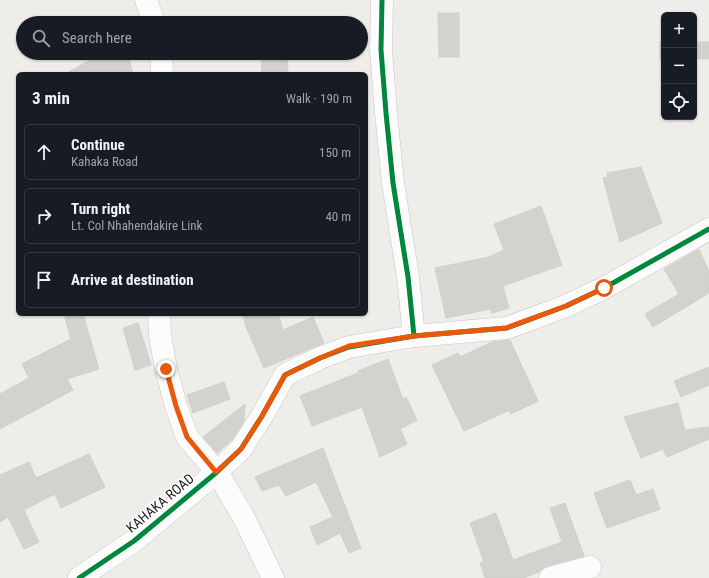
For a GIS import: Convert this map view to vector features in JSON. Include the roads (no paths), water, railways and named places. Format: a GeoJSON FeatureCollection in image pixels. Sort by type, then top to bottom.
{"type":"FeatureCollection","features":[{"type":"Feature","properties":{"kind":"street"},"geometry":{"type":"LineString","coordinates":[[146,0],[152,16]]}},
{"type":"Feature","properties":{"kind":"street"},"geometry":{"type":"LineString","coordinates":[[382,0],[381,50],[386,113],[394,183],[408,277],[414,336]]}},
{"type":"Feature","properties":{"kind":"street"},"geometry":{"type":"LineString","coordinates":[[161,60],[162,72]]}},
{"type":"Feature","properties":{"kind":"street","name":"KAHAKA ROAD"},"geometry":{"type":"LineString","coordinates":[[79,578],[134,541],[241,449],[285,375],[349,346],[414,336],[506,328],[551,312],[604,288],[709,229]]}},
{"type":"Feature","properties":{"kind":"street"},"geometry":{"type":"LineString","coordinates":[[159,316],[160,335],[166,369],[176,406],[187,437],[216,472],[244,518],[273,578]]}},
{"type":"Feature","properties":{"kind":"street"},"geometry":{"type":"LineString","coordinates":[[550,578],[590,568]]}}]}
